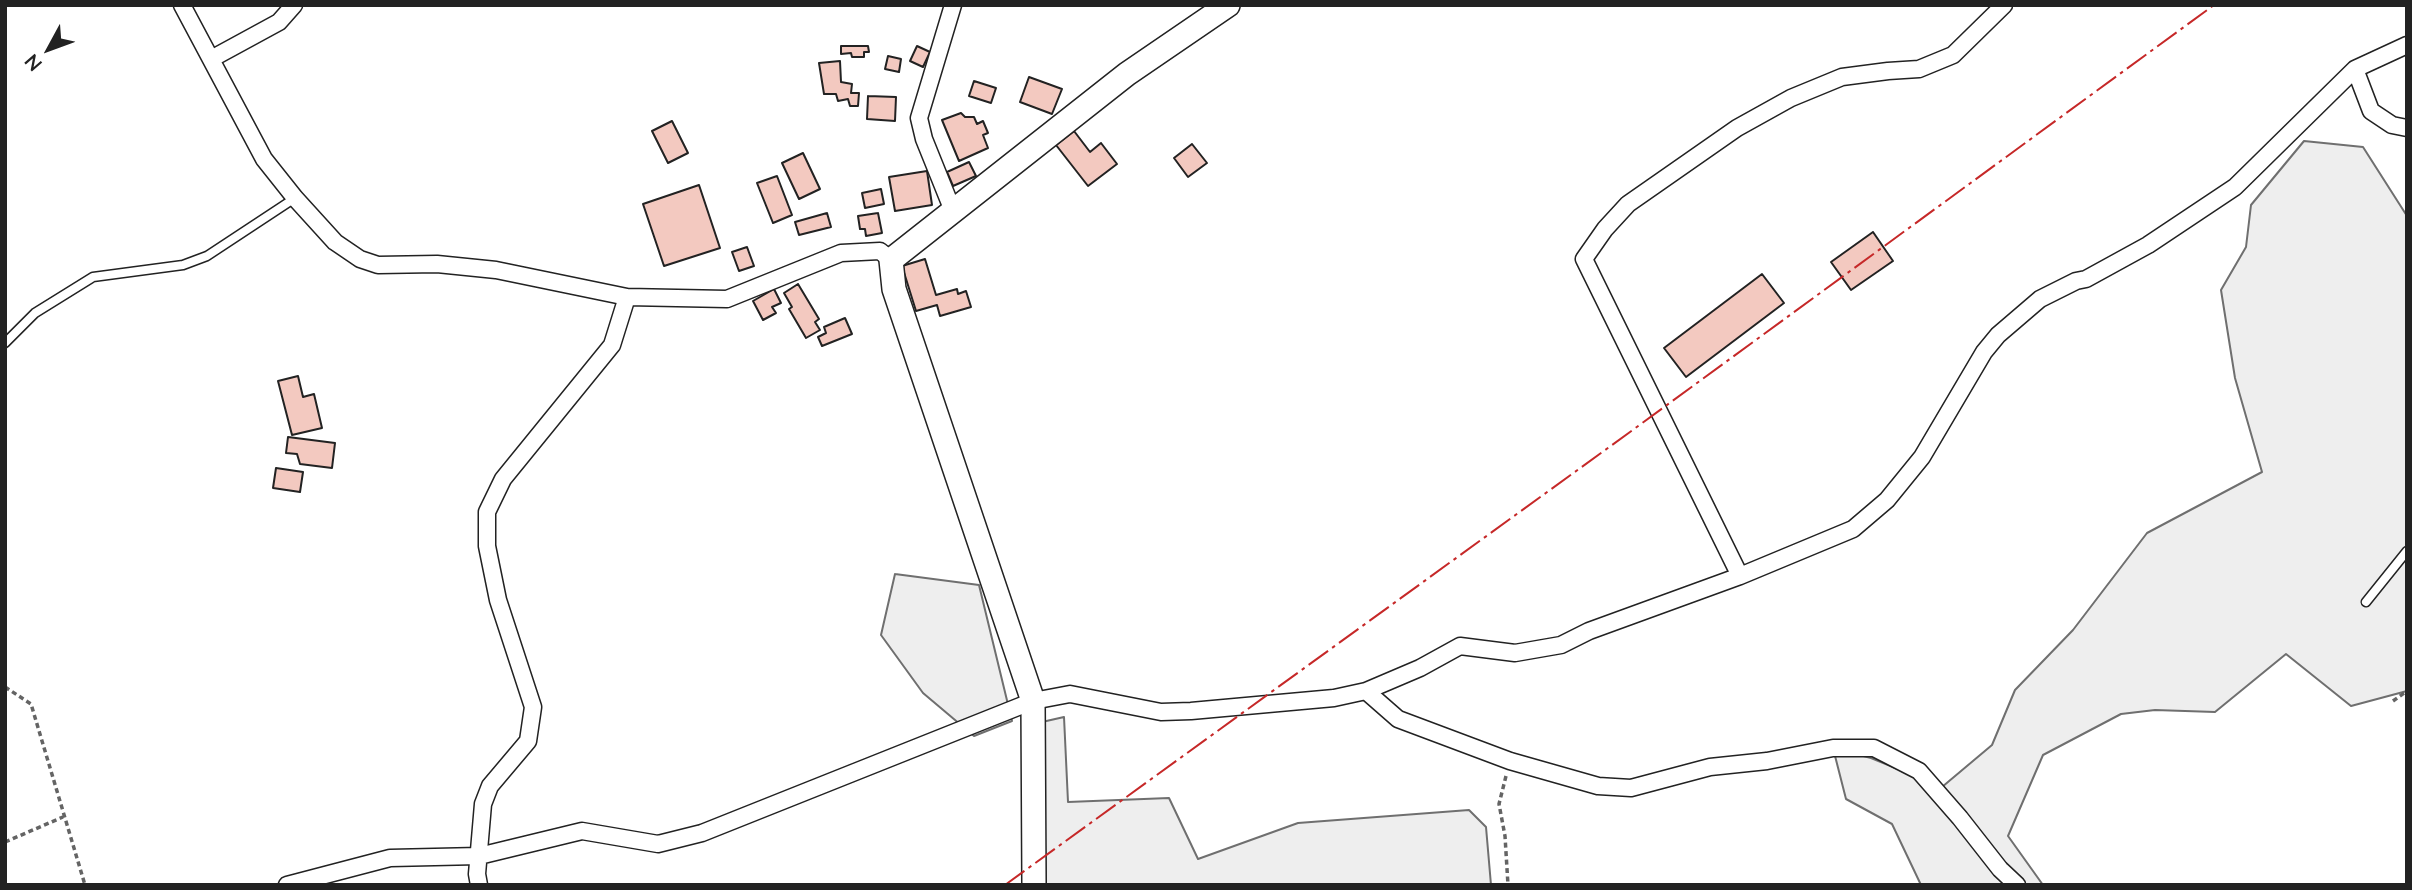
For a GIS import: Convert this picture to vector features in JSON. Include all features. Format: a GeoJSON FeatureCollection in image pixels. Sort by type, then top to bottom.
{"type":"FeatureCollection","features":[{"type":"Feature","properties":{"kind":"street"},"geometry":{"type":"LineString","coordinates":[[182,5],[264,159],[335,242],[360,258],[378,265],[437,264],[496,270],[627,297],[727,299],[841,253],[880,251],[891,260],[894,289],[1033,701],[1034,885]]}},
{"type":"Feature","properties":{"kind":"street"},"geometry":{"type":"LineString","coordinates":[[211,59],[279,22],[295,5]]}},
{"type":"Feature","properties":{"kind":"street"},"geometry":{"type":"LineString","coordinates":[[953,5],[919,118],[924,139],[953,211]]}},
{"type":"Feature","properties":{"kind":"street"},"geometry":{"type":"LineString","coordinates":[[891,260],[1127,74],[1228,5]]}},
{"type":"Feature","properties":{"kind":"street"},"geometry":{"type":"LineString","coordinates":[[1740,576],[1584,260],[1605,229],[1628,204],[1737,128],[1791,98],[1842,77],[1919,69],[1953,55],[2004,5]]}},
{"type":"Feature","properties":{"kind":"street"},"geometry":{"type":"LineString","coordinates":[[287,885],[390,858],[479,856],[583,831],[659,844],[702,833],[1033,701],[1070,694],[1161,712],[1334,698],[1366,691],[1420,668],[1460,646],[1515,653],[1561,645],[1589,631],[1740,576],[1853,529],[1887,500],[1922,457],[1984,352],[1998,335],[2040,299],[2076,281],[2086,279],[2148,245],[2235,187],[2356,69],[2407,45]]}},
{"type":"Feature","properties":{"kind":"street"},"geometry":{"type":"LineString","coordinates":[[2356,69],[2371,111],[2392,125],[2407,128]]}},
{"type":"Feature","properties":{"kind":"street"},"geometry":{"type":"LineString","coordinates":[[479,885],[483,804],[490,786],[528,741],[533,707],[498,600],[487,546],[487,512],[503,479],[612,345],[627,297]]}},
{"type":"Feature","properties":{"kind":"street"},"geometry":{"type":"LineString","coordinates":[[1366,691],[1398,719],[1510,761],[1598,786],[1631,788],[1710,767],[1767,761],[1833,748],[1874,748],[1919,771],[2000,869],[2017,885]]}},
{"type":"Feature","properties":{"kind":"lane"},"geometry":{"type":"LineString","coordinates":[[5,343],[35,313],[93,277],[183,265],[207,256],[295,198]]}},
{"type":"Feature","properties":{"kind":"lane"},"geometry":{"type":"LineString","coordinates":[[2366,602],[2407,551]]}},
{"type":"Feature","properties":{"kind":"path"},"geometry":{"type":"LineString","coordinates":[[5,687],[31,704],[85,885]]}},
{"type":"Feature","properties":{"kind":"path"},"geometry":{"type":"LineString","coordinates":[[2393,701],[2407,691]]}},
{"type":"Feature","properties":{"kind":"path"},"geometry":{"type":"LineString","coordinates":[[1508,885],[1506,836],[1499,804],[1510,761]]}},
{"type":"Feature","properties":{"kind":"path"},"geometry":{"type":"LineString","coordinates":[[5,842],[63,817]]}},
{"type":"Feature","properties":{"kind":"shaded area"},"geometry":{"type":"Polygon","coordinates":[[[2304,141],[2363,147],[2407,216],[2407,691],[2351,706],[2286,654],[2215,712],[2155,710],[2121,714],[2043,755],[2008,836],[2043,885],[1921,885],[1892,824],[1846,799],[1833,748],[1871,758],[1942,787],[1992,745],[2015,690],[2073,630],[2147,533],[2262,472],[2235,378],[2221,290],[2246,247],[2251,205],[2304,141]]]}},
{"type":"Feature","properties":{"kind":"shaded area"},"geometry":{"type":"Polygon","coordinates":[[[895,574],[979,585],[1012,721],[974,736],[923,693],[881,635],[895,574]]]}},
{"type":"Feature","properties":{"kind":"shaded area"},"geometry":{"type":"Polygon","coordinates":[[[1064,717],[1068,802],[1169,798],[1198,859],[1298,823],[1469,810],[1486,827],[1491,885],[1046,885],[1042,722],[1064,717]]]}},
{"type":"Feature","properties":{"kind":"building"},"geometry":{"type":"Polygon","coordinates":[[[841,46],[868,46],[869,52],[864,52],[864,57],[852,57],[851,53],[841,54],[841,46]]]}},
{"type":"Feature","properties":{"kind":"building"},"geometry":{"type":"Polygon","coordinates":[[[917,46],[930,52],[923,67],[910,61],[917,46]]]}},
{"type":"Feature","properties":{"kind":"building"},"geometry":{"type":"Polygon","coordinates":[[[888,56],[901,59],[899,72],[885,69],[888,56]]]}},
{"type":"Feature","properties":{"kind":"building"},"geometry":{"type":"Polygon","coordinates":[[[840,61],[841,82],[852,84],[851,93],[859,93],[858,106],[850,106],[848,99],[838,101],[836,94],[824,94],[819,63],[840,61]]]}},
{"type":"Feature","properties":{"kind":"building"},"geometry":{"type":"Polygon","coordinates":[[[1029,77],[1062,89],[1052,114],[1020,102],[1029,77]]]}},
{"type":"Feature","properties":{"kind":"building"},"geometry":{"type":"Polygon","coordinates":[[[974,81],[996,88],[991,103],[969,96],[974,81]]]}},
{"type":"Feature","properties":{"kind":"building"},"geometry":{"type":"Polygon","coordinates":[[[868,96],[896,97],[895,121],[867,119],[868,96]]]}},
{"type":"Feature","properties":{"kind":"building"},"geometry":{"type":"Polygon","coordinates":[[[961,113],[965,117],[974,117],[977,124],[983,121],[988,133],[983,135],[988,148],[959,161],[942,120],[961,113]]]}},
{"type":"Feature","properties":{"kind":"building"},"geometry":{"type":"Polygon","coordinates":[[[672,121],[688,153],[668,163],[652,131],[672,121]]]}},
{"type":"Feature","properties":{"kind":"building"},"geometry":{"type":"Polygon","coordinates":[[[1074,131],[1090,152],[1101,143],[1117,164],[1088,186],[1056,145],[1074,131]]]}},
{"type":"Feature","properties":{"kind":"building"},"geometry":{"type":"Polygon","coordinates":[[[1192,144],[1207,163],[1188,177],[1174,158],[1192,144]]]}},
{"type":"Feature","properties":{"kind":"building"},"geometry":{"type":"Polygon","coordinates":[[[803,153],[820,189],[799,199],[782,163],[803,153]]]}},
{"type":"Feature","properties":{"kind":"building"},"geometry":{"type":"Polygon","coordinates":[[[969,162],[976,176],[953,186],[947,172],[969,162]]]}},
{"type":"Feature","properties":{"kind":"building"},"geometry":{"type":"Polygon","coordinates":[[[927,171],[932,205],[895,211],[889,177],[927,171]]]}},
{"type":"Feature","properties":{"kind":"building"},"geometry":{"type":"Polygon","coordinates":[[[777,176],[792,215],[773,223],[757,183],[777,176]]]}},
{"type":"Feature","properties":{"kind":"building"},"geometry":{"type":"Polygon","coordinates":[[[699,185],[720,248],[664,266],[643,204],[699,185]]]}},
{"type":"Feature","properties":{"kind":"building"},"geometry":{"type":"Polygon","coordinates":[[[881,189],[884,204],[865,208],[862,193],[881,189]]]}},
{"type":"Feature","properties":{"kind":"building"},"geometry":{"type":"Polygon","coordinates":[[[827,213],[831,227],[799,235],[795,222],[827,213]]]}},
{"type":"Feature","properties":{"kind":"building"},"geometry":{"type":"Polygon","coordinates":[[[878,213],[882,233],[866,236],[865,229],[860,229],[858,216],[878,213]]]}},
{"type":"Feature","properties":{"kind":"building"},"geometry":{"type":"Polygon","coordinates":[[[1873,232],[1893,261],[1851,290],[1831,262],[1873,232]]]}},
{"type":"Feature","properties":{"kind":"building"},"geometry":{"type":"Polygon","coordinates":[[[747,247],[754,266],[739,271],[732,252],[747,247]]]}},
{"type":"Feature","properties":{"kind":"building"},"geometry":{"type":"Polygon","coordinates":[[[925,259],[936,295],[957,289],[958,294],[966,291],[971,307],[940,316],[937,305],[916,311],[902,266],[925,259]]]}},
{"type":"Feature","properties":{"kind":"building"},"geometry":{"type":"Polygon","coordinates":[[[1762,274],[1784,303],[1686,377],[1664,348],[1762,274]]]}},
{"type":"Feature","properties":{"kind":"building"},"geometry":{"type":"Polygon","coordinates":[[[798,284],[819,319],[815,322],[820,330],[806,338],[789,309],[792,307],[784,293],[798,284]]]}},
{"type":"Feature","properties":{"kind":"building"},"geometry":{"type":"Polygon","coordinates":[[[774,289],[781,303],[772,307],[776,313],[763,320],[753,301],[774,289]]]}},
{"type":"Feature","properties":{"kind":"building"},"geometry":{"type":"Polygon","coordinates":[[[845,318],[852,334],[822,346],[818,337],[826,333],[824,327],[845,318]]]}},
{"type":"Feature","properties":{"kind":"building"},"geometry":{"type":"Polygon","coordinates":[[[298,376],[303,397],[314,394],[322,428],[292,435],[278,381],[298,376]]]}},
{"type":"Feature","properties":{"kind":"building"},"geometry":{"type":"Polygon","coordinates":[[[288,437],[335,443],[332,468],[300,464],[297,454],[286,453],[288,437]]]}},
{"type":"Feature","properties":{"kind":"building"},"geometry":{"type":"Polygon","coordinates":[[[276,468],[303,472],[300,492],[273,488],[276,468]]]}},
{"type":"Feature","properties":{"kind":"power"},"geometry":{"type":"LineString","coordinates":[[1005,885],[2214,5]]}}]}
